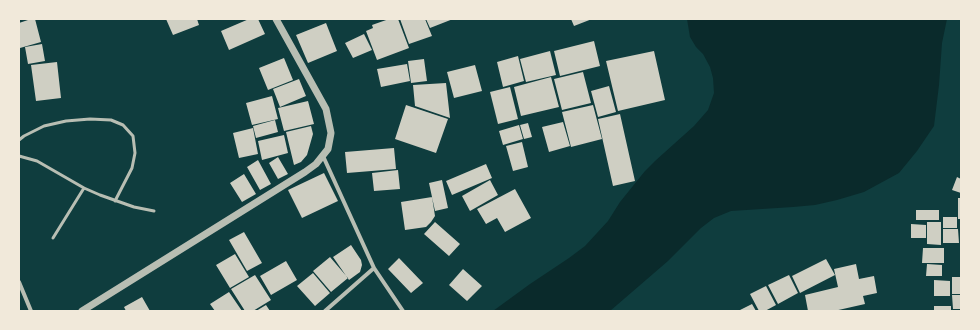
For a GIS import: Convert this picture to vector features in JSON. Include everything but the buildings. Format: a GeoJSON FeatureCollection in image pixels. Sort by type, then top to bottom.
{"type":"FeatureCollection","features":[{"type":"Feature","properties":{"kind":"street"},"geometry":{"type":"LineString","coordinates":[[82,311],[306,172],[316,164],[328,149],[331,133],[326,109],[276,19]]}},
{"type":"Feature","properties":{"kind":"street"},"geometry":{"type":"LineString","coordinates":[[323,156],[374,268],[404,311]]}},
{"type":"Feature","properties":{"kind":"street"},"geometry":{"type":"LineString","coordinates":[[325,311],[374,268]]}},
{"type":"Feature","properties":{"kind":"street"},"geometry":{"type":"LineString","coordinates":[[19,282],[31,311]]}},
{"type":"Feature","properties":{"kind":"lane"},"geometry":{"type":"LineString","coordinates":[[19,140],[44,126],[66,121],[90,119],[111,120],[123,124],[133,136],[135,153],[132,168],[115,201]]}},
{"type":"Feature","properties":{"kind":"lane"},"geometry":{"type":"LineString","coordinates":[[19,156],[37,161],[84,188],[115,201],[154,211]]}},
{"type":"Feature","properties":{"kind":"lane"},"geometry":{"type":"LineString","coordinates":[[53,238],[84,188]]}},
{"type":"Feature","properties":{"kind":"water"},"geometry":{"type":"Polygon","coordinates":[[[687,19],[947,19],[942,43],[934,126],[917,151],[899,173],[864,192],[815,205],[731,211],[714,218],[701,228],[668,261],[610,311],[493,311],[585,246],[608,221],[620,202],[645,171],[694,126],[708,110],[714,93],[713,78],[710,67],[703,54],[696,47],[690,37],[687,19]]]}}]}
